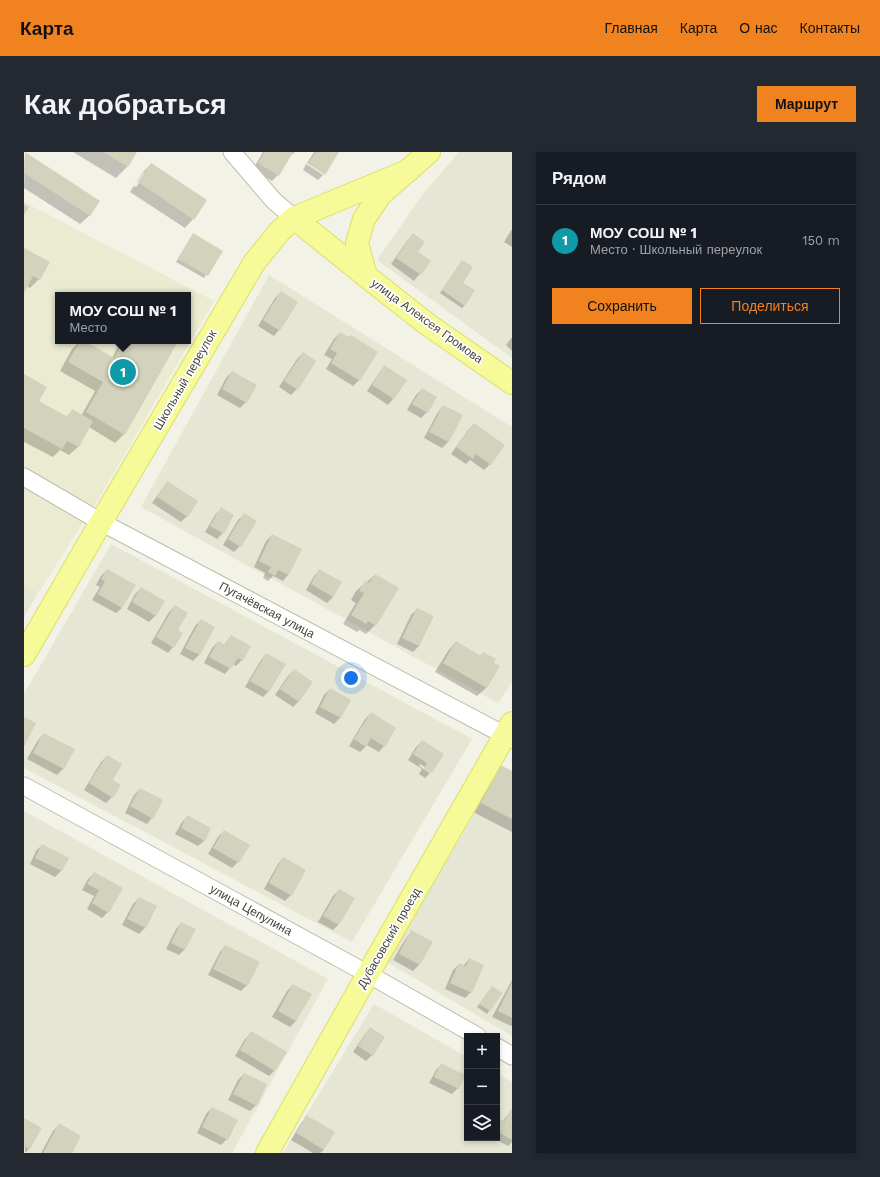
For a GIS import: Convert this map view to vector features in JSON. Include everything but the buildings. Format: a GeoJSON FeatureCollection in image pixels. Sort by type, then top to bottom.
{"type":"FeatureCollection","features":[{"type":"Feature","properties":{"kind":"main road","name":"улица Алексея Громова"},"geometry":{"type":"LineString","coordinates":[[429,152],[380,195],[364,218],[357,244],[366,276],[428,324],[512,382]]}},
{"type":"Feature","properties":{"kind":"main road","name":"Школьный переулок"},"geometry":{"type":"LineString","coordinates":[[24,655],[100,522],[254,263],[279,232],[294,218],[408,171]]}},
{"type":"Feature","properties":{"kind":"main road"},"geometry":{"type":"LineString","coordinates":[[294,218],[366,276]]}},
{"type":"Feature","properties":{"kind":"main road","name":"Дубасовский проезд"},"geometry":{"type":"LineString","coordinates":[[267,1153],[368,974],[510,733]]}},
{"type":"Feature","properties":{"kind":"street"},"geometry":{"type":"LineString","coordinates":[[232,152],[274,201],[294,218]]}},
{"type":"Feature","properties":{"kind":"street","name":"Пугачёвская улица"},"geometry":{"type":"LineString","coordinates":[[24,477],[100,522],[510,733]]}},
{"type":"Feature","properties":{"kind":"street","name":"улица Цепулина"},"geometry":{"type":"LineString","coordinates":[[24,786],[368,974],[472,1033]]}},
{"type":"Feature","properties":{"kind":"street"},"geometry":{"type":"LineString","coordinates":[[500,1049],[512,1056]]}},
{"type":"Feature","properties":{"kind":"shaded area"},"geometry":{"type":"Polygon","coordinates":[[[459,152],[512,152],[512,358],[377,260],[423,194],[459,152]]]}},
{"type":"Feature","properties":{"kind":"shaded area"},"geometry":{"type":"Polygon","coordinates":[[[24,202],[214,301],[191,340],[191,292],[55,292],[55,344],[189,344],[102,493],[38,593],[24,585],[24,202]]]}},
{"type":"Feature","properties":{"kind":"shaded area"},"geometry":{"type":"Polygon","coordinates":[[[269,275],[512,427],[512,682],[498,703],[141,507],[269,275]]]}},
{"type":"Feature","properties":{"kind":"shaded area"},"geometry":{"type":"Polygon","coordinates":[[[111,544],[472,739],[352,942],[24,768],[24,694],[111,544]]]}},
{"type":"Feature","properties":{"kind":"shaded area"},"geometry":{"type":"Polygon","coordinates":[[[24,585],[38,593],[24,617],[24,585]]]}},
{"type":"Feature","properties":{"kind":"shaded area"},"geometry":{"type":"Polygon","coordinates":[[[500,765],[512,771],[512,1036],[387,962],[481,803],[500,765]]]}},
{"type":"Feature","properties":{"kind":"shaded area"},"geometry":{"type":"Polygon","coordinates":[[[24,811],[328,979],[232,1153],[24,1153],[24,811]]]}},
{"type":"Feature","properties":{"kind":"shaded area"},"geometry":{"type":"Polygon","coordinates":[[[374,1004],[464,1055],[464,1141],[500,1141],[500,1075],[512,1082],[512,1153],[283,1153],[374,1004]]]}},
{"type":"Feature","properties":{"kind":"place","name":"МОУ СОШ № 1"},"geometry":{"type":"Point","coordinates":[123,372]}}]}
